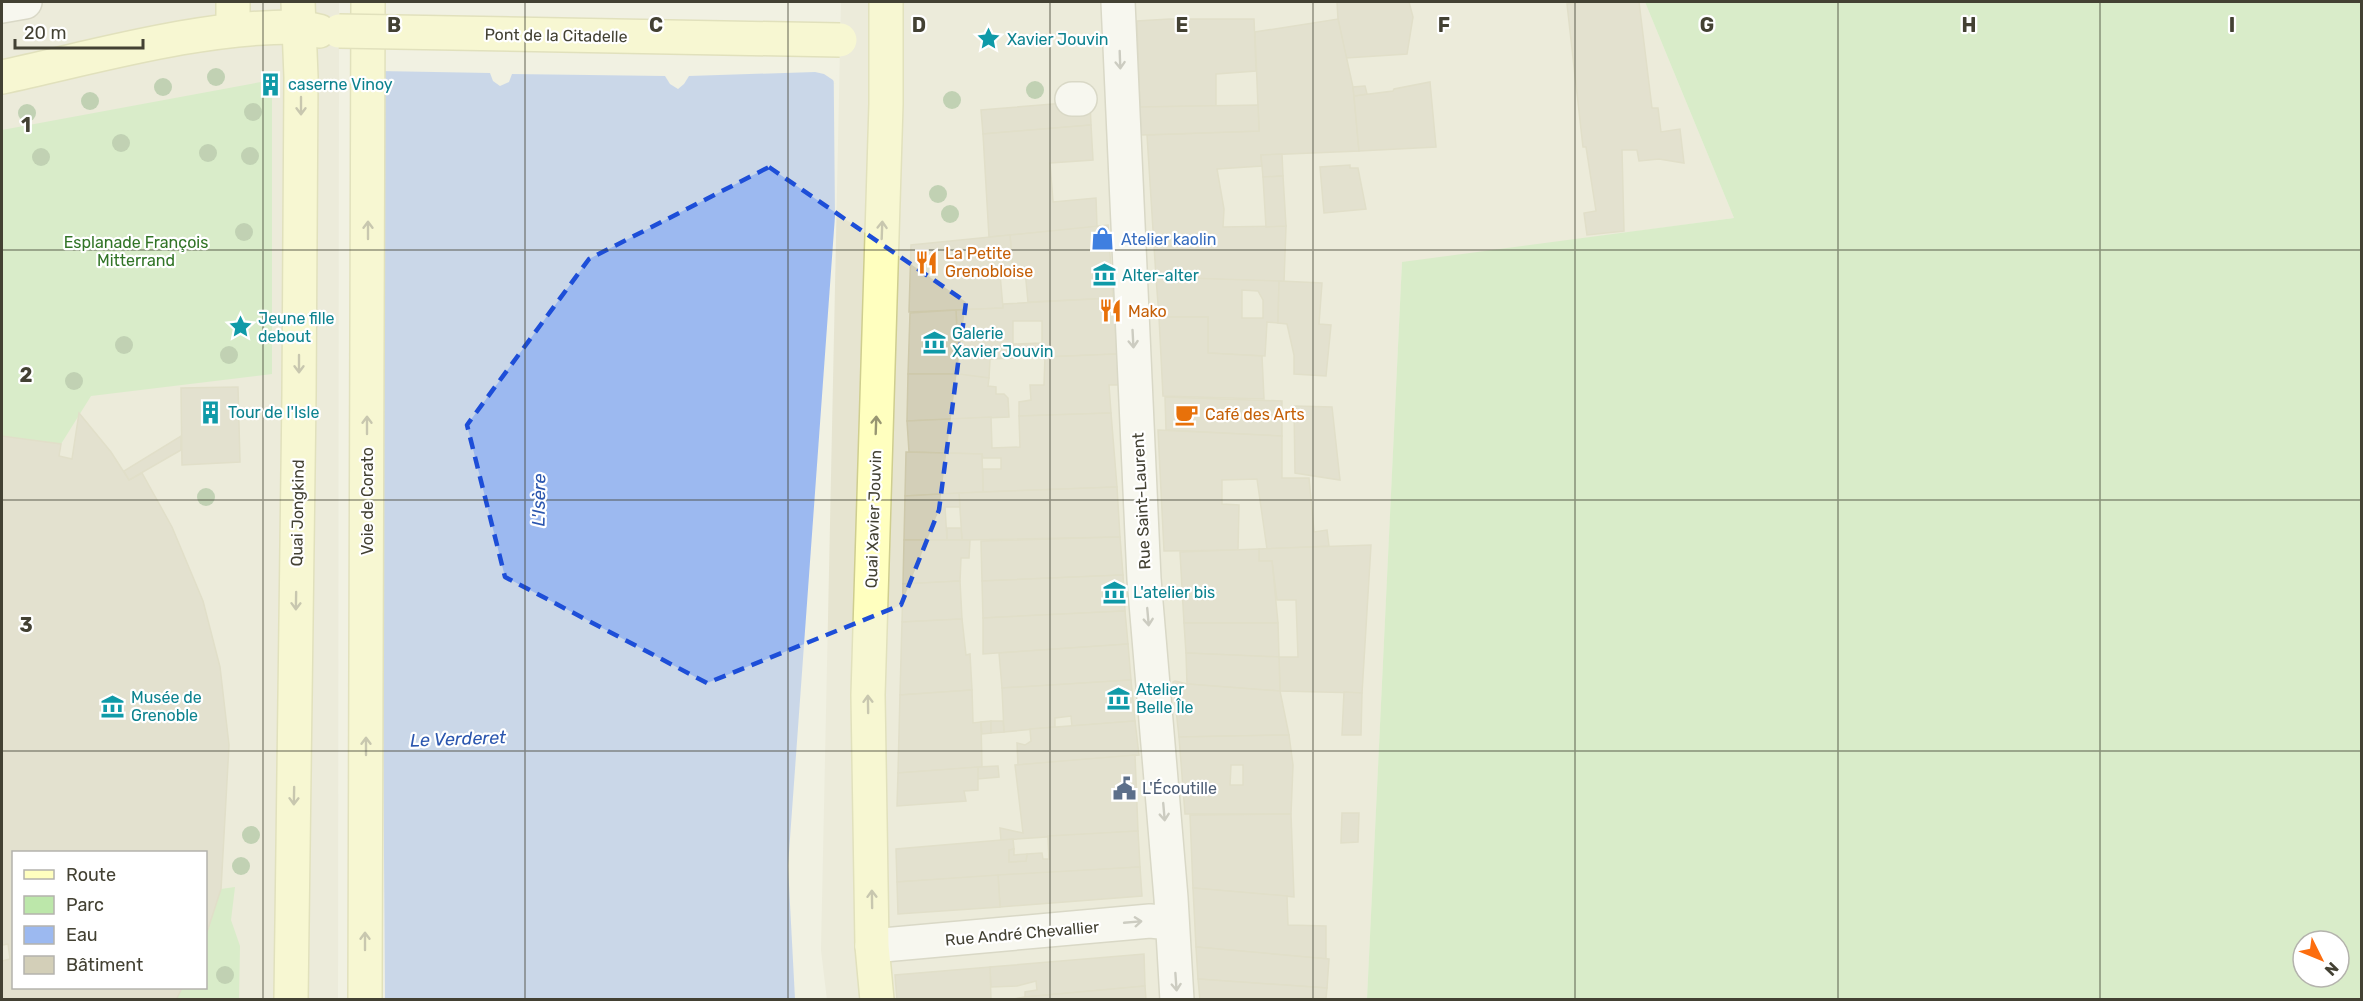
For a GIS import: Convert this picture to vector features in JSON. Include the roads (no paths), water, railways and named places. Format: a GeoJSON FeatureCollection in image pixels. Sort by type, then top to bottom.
{"type":"FeatureCollection","features":[{"type":"Feature","properties":{"kind":"main road","name":"Voie de Corato"},"geometry":{"type":"LineString","coordinates":[[365,999],[368,2]]}},
{"type":"Feature","properties":{"kind":"main road","name":"Quai Xavier Jouvin"},"geometry":{"type":"LineString","coordinates":[[877,999],[872,946],[868,695],[886,104],[886,2]]}},
{"type":"Feature","properties":{"kind":"main road","name":"Pont de la Citadelle"},"geometry":{"type":"LineString","coordinates":[[2,77],[193,36],[233,16],[298,14],[315,30],[339,31],[886,39]]}},
{"type":"Feature","properties":{"kind":"main road","name":"Quai Jongkind"},"geometry":{"type":"LineString","coordinates":[[291,999],[299,383],[301,77],[298,14]]}},
{"type":"Feature","properties":{"kind":"street"},"geometry":{"type":"LineString","coordinates":[[2,6],[25,2]]}},
{"type":"Feature","properties":{"kind":"street","name":"Rue Saint-Laurent"},"geometry":{"type":"LineString","coordinates":[[1118,2],[1144,579],[1171,898],[1177,999]]}},
{"type":"Feature","properties":{"kind":"street","name":"Rue André Chevallier"},"geometry":{"type":"LineString","coordinates":[[872,946],[1150,921],[1171,923]]}},
{"type":"Feature","properties":{"kind":"water"},"geometry":{"type":"Polygon","coordinates":[[[382,2],[833,2],[835,216],[788,866],[795,999],[385,999],[382,2]]]}},
{"type":"Feature","properties":{"kind":"place","name":"Xavier Jouvin"},"geometry":{"type":"Point","coordinates":[989,39]}},
{"type":"Feature","properties":{"kind":"place","name":"caserne Vinoy"},"geometry":{"type":"Point","coordinates":[270,84]}},
{"type":"Feature","properties":{"kind":"place","name":"Atelier kaolin"},"geometry":{"type":"Point","coordinates":[1103,239]}},
{"type":"Feature","properties":{"kind":"place","name":"La Petite Grenobloise"},"geometry":{"type":"Point","coordinates":[927,262]}},
{"type":"Feature","properties":{"kind":"place","name":"Alter-alter"},"geometry":{"type":"Point","coordinates":[1104,275]}},
{"type":"Feature","properties":{"kind":"place","name":"Mako"},"geometry":{"type":"Point","coordinates":[1110,311]}},
{"type":"Feature","properties":{"kind":"place","name":"Jeune fille debout"},"geometry":{"type":"Point","coordinates":[240,327]}},
{"type":"Feature","properties":{"kind":"place","name":"Galerie Xavier Jouvin"},"geometry":{"type":"Point","coordinates":[934,342]}},
{"type":"Feature","properties":{"kind":"place","name":"Tour de l'Isle"},"geometry":{"type":"Point","coordinates":[210,412]}},
{"type":"Feature","properties":{"kind":"place","name":"Café des Arts"},"geometry":{"type":"Point","coordinates":[1187,414]}},
{"type":"Feature","properties":{"kind":"place","name":"L'atelier bis"},"geometry":{"type":"Point","coordinates":[1115,592]}},
{"type":"Feature","properties":{"kind":"place","name":"Atelier Belle Île"},"geometry":{"type":"Point","coordinates":[1118,698]}},
{"type":"Feature","properties":{"kind":"place","name":"Musée de Grenoble"},"geometry":{"type":"Point","coordinates":[113,706]}},
{"type":"Feature","properties":{"kind":"place","name":"L'Écoutille"},"geometry":{"type":"Point","coordinates":[1124,788]}},
{"type":"Feature","properties":{"kind":"park label","name":"Esplanade François Mitterrand"},"geometry":{"type":"Point","coordinates":[136,251]}},
{"type":"Feature","properties":{"kind":"water label","name":"L'Isère"},"geometry":{"type":"Point","coordinates":[539,500]}},
{"type":"Feature","properties":{"kind":"water label","name":"Le Verderet"},"geometry":{"type":"Point","coordinates":[458,739]}}]}
